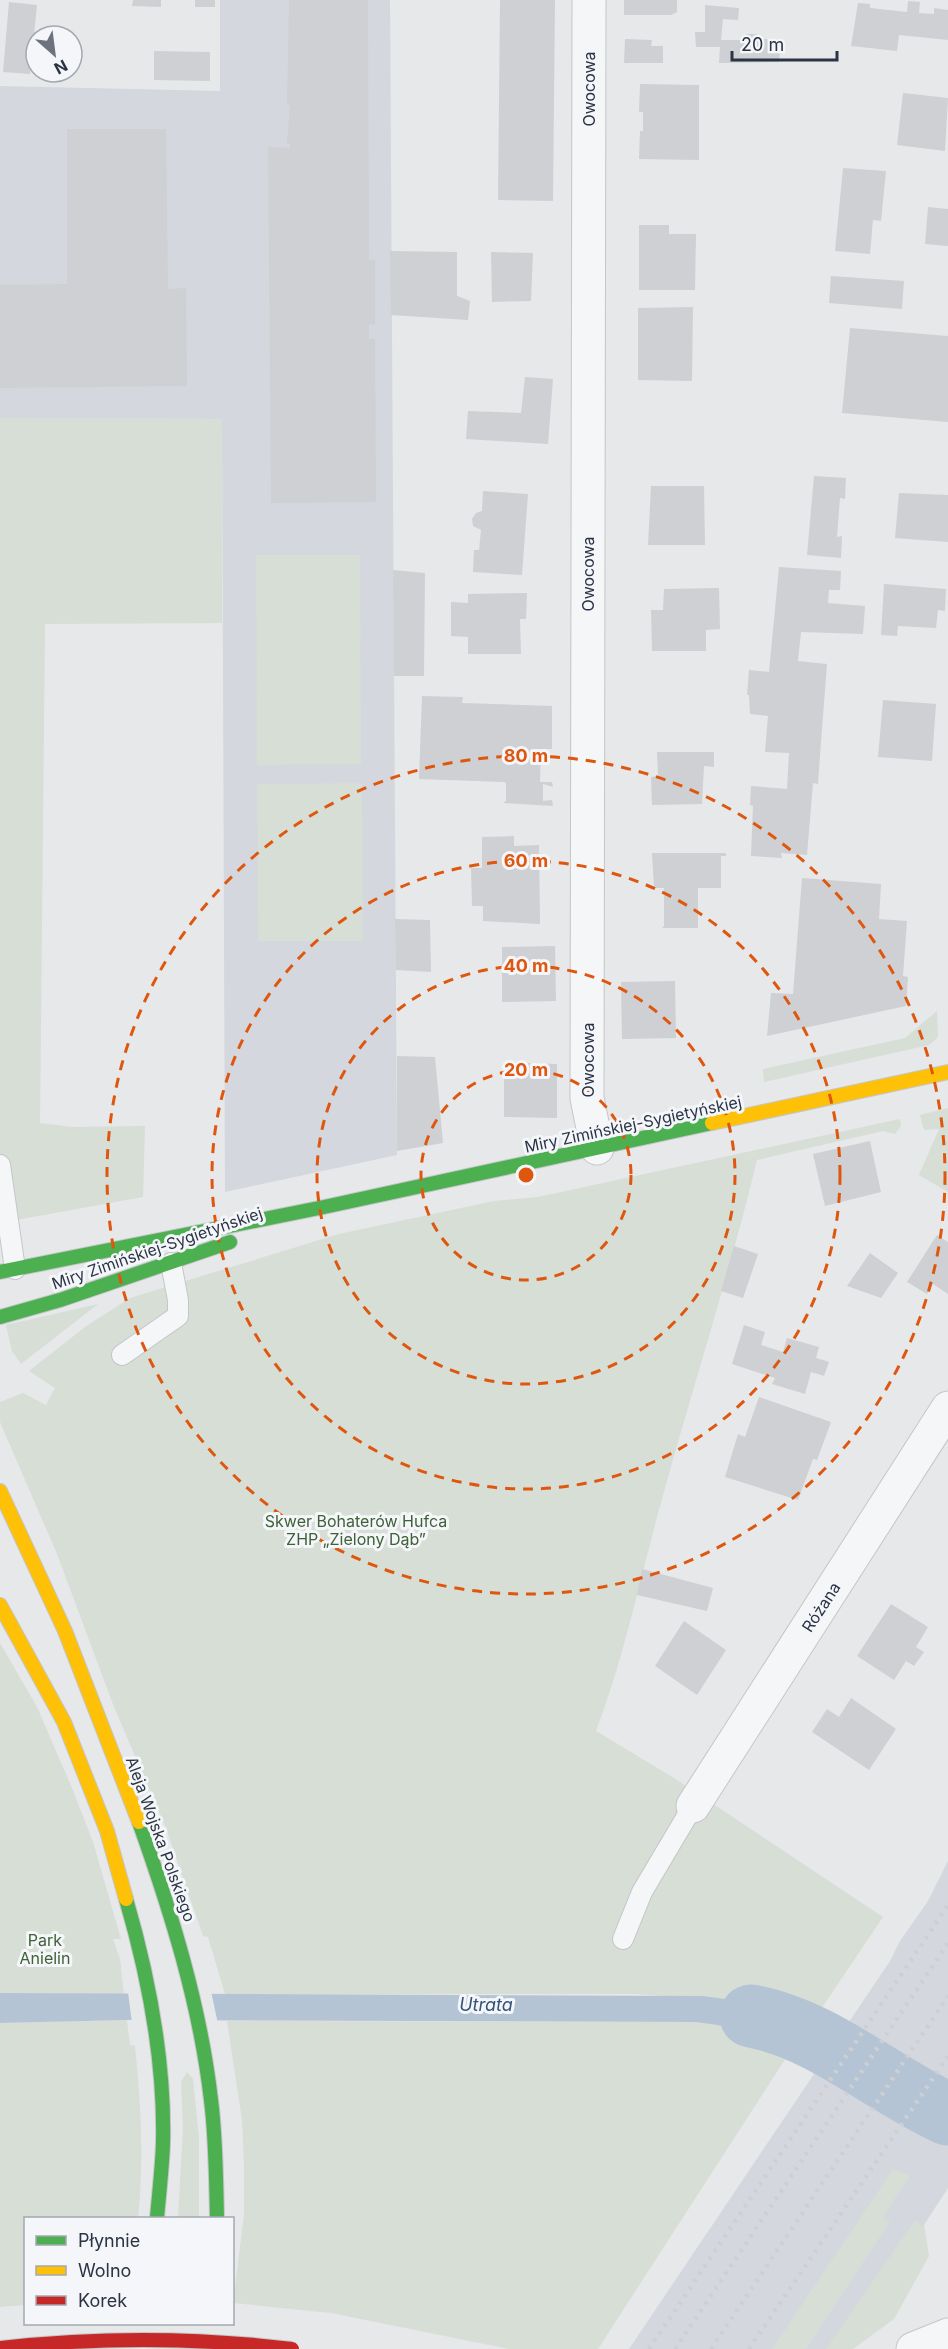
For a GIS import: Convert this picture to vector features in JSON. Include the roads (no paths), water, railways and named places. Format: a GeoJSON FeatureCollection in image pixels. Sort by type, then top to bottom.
{"type":"FeatureCollection","features":[{"type":"Feature","properties":{"kind":"main road","name":"Miry Zimińskiej-Sygietyńskiej"},"geometry":{"type":"LineString","coordinates":[[8,1270],[324,1207],[948,1072]]}},
{"type":"Feature","properties":{"kind":"main road","name":"Miry Zimińskiej-Sygietyńskiej"},"geometry":{"type":"LineString","coordinates":[[0,1317],[171,1263],[324,1207]]}},
{"type":"Feature","properties":{"kind":"main road","name":"Aleja Wojska Polskiego"},"geometry":{"type":"LineString","coordinates":[[0,1491],[65,1630],[149,1847],[185,1957],[214,2113],[217,2217]]}},
{"type":"Feature","properties":{"kind":"main road"},"geometry":{"type":"LineString","coordinates":[[0,1605],[64,1722],[107,1831],[144,1961],[160,2070],[163,2145],[157,2217]]}},
{"type":"Feature","properties":{"kind":"main road"},"geometry":{"type":"LineString","coordinates":[[134,2349],[141,2325]]}},
{"type":"Feature","properties":{"kind":"main road"},"geometry":{"type":"LineString","coordinates":[[201,2349],[206,2325]]}},
{"type":"Feature","properties":{"kind":"main road"},"geometry":{"type":"LineString","coordinates":[[0,2348],[152,2338],[223,2341],[292,2349]]}},
{"type":"Feature","properties":{"kind":"street","name":"Owocowa"},"geometry":{"type":"LineString","coordinates":[[589,0],[587,1098],[597,1148]]}},
{"type":"Feature","properties":{"kind":"street","name":"Różana"},"geometry":{"type":"LineString","coordinates":[[693,1806],[948,1408]]}},
{"type":"Feature","properties":{"kind":"street"},"geometry":{"type":"LineString","coordinates":[[913,2349],[948,2335]]}},
{"type":"Feature","properties":{"kind":"lane"},"geometry":{"type":"LineString","coordinates":[[0,1165],[8,1270]]}},
{"type":"Feature","properties":{"kind":"lane"},"geometry":{"type":"LineString","coordinates":[[122,1355],[178,1316],[178,1300],[171,1263]]}},
{"type":"Feature","properties":{"kind":"lane"},"geometry":{"type":"LineString","coordinates":[[623,1939],[642,1892],[693,1806]]}},
{"type":"Feature","properties":{"kind":"water"},"geometry":{"type":"Polygon","coordinates":[[[0,1993],[702,1996],[772,2009],[805,2022],[836,2040],[824,2059],[761,2034],[695,2022],[127,2020],[0,2023],[0,1993]]]}},
{"type":"Feature","properties":{"kind":"waterway","name":"Utrata"},"geometry":{"type":"LineString","coordinates":[[751,2016],[777,2023],[828,2045],[948,2114]]}},
{"type":"Feature","properties":{"kind":"railway"},"geometry":{"type":"LineString","coordinates":[[649,2349],[948,1905]]}},
{"type":"Feature","properties":{"kind":"railway"},"geometry":{"type":"LineString","coordinates":[[675,2349],[948,1943]]}},
{"type":"Feature","properties":{"kind":"railway"},"geometry":{"type":"LineString","coordinates":[[711,2349],[948,1996]]}},
{"type":"Feature","properties":{"kind":"railway"},"geometry":{"type":"LineString","coordinates":[[749,2349],[948,2056]]}},
{"type":"Feature","properties":{"kind":"park label","name":"Skwer Bohaterów Hufca ZHP „Zielony Dąb”"},"geometry":{"type":"Point","coordinates":[356,1530]}},
{"type":"Feature","properties":{"kind":"park label","name":"Park Anielin"},"geometry":{"type":"Point","coordinates":[45,1949]}}]}
